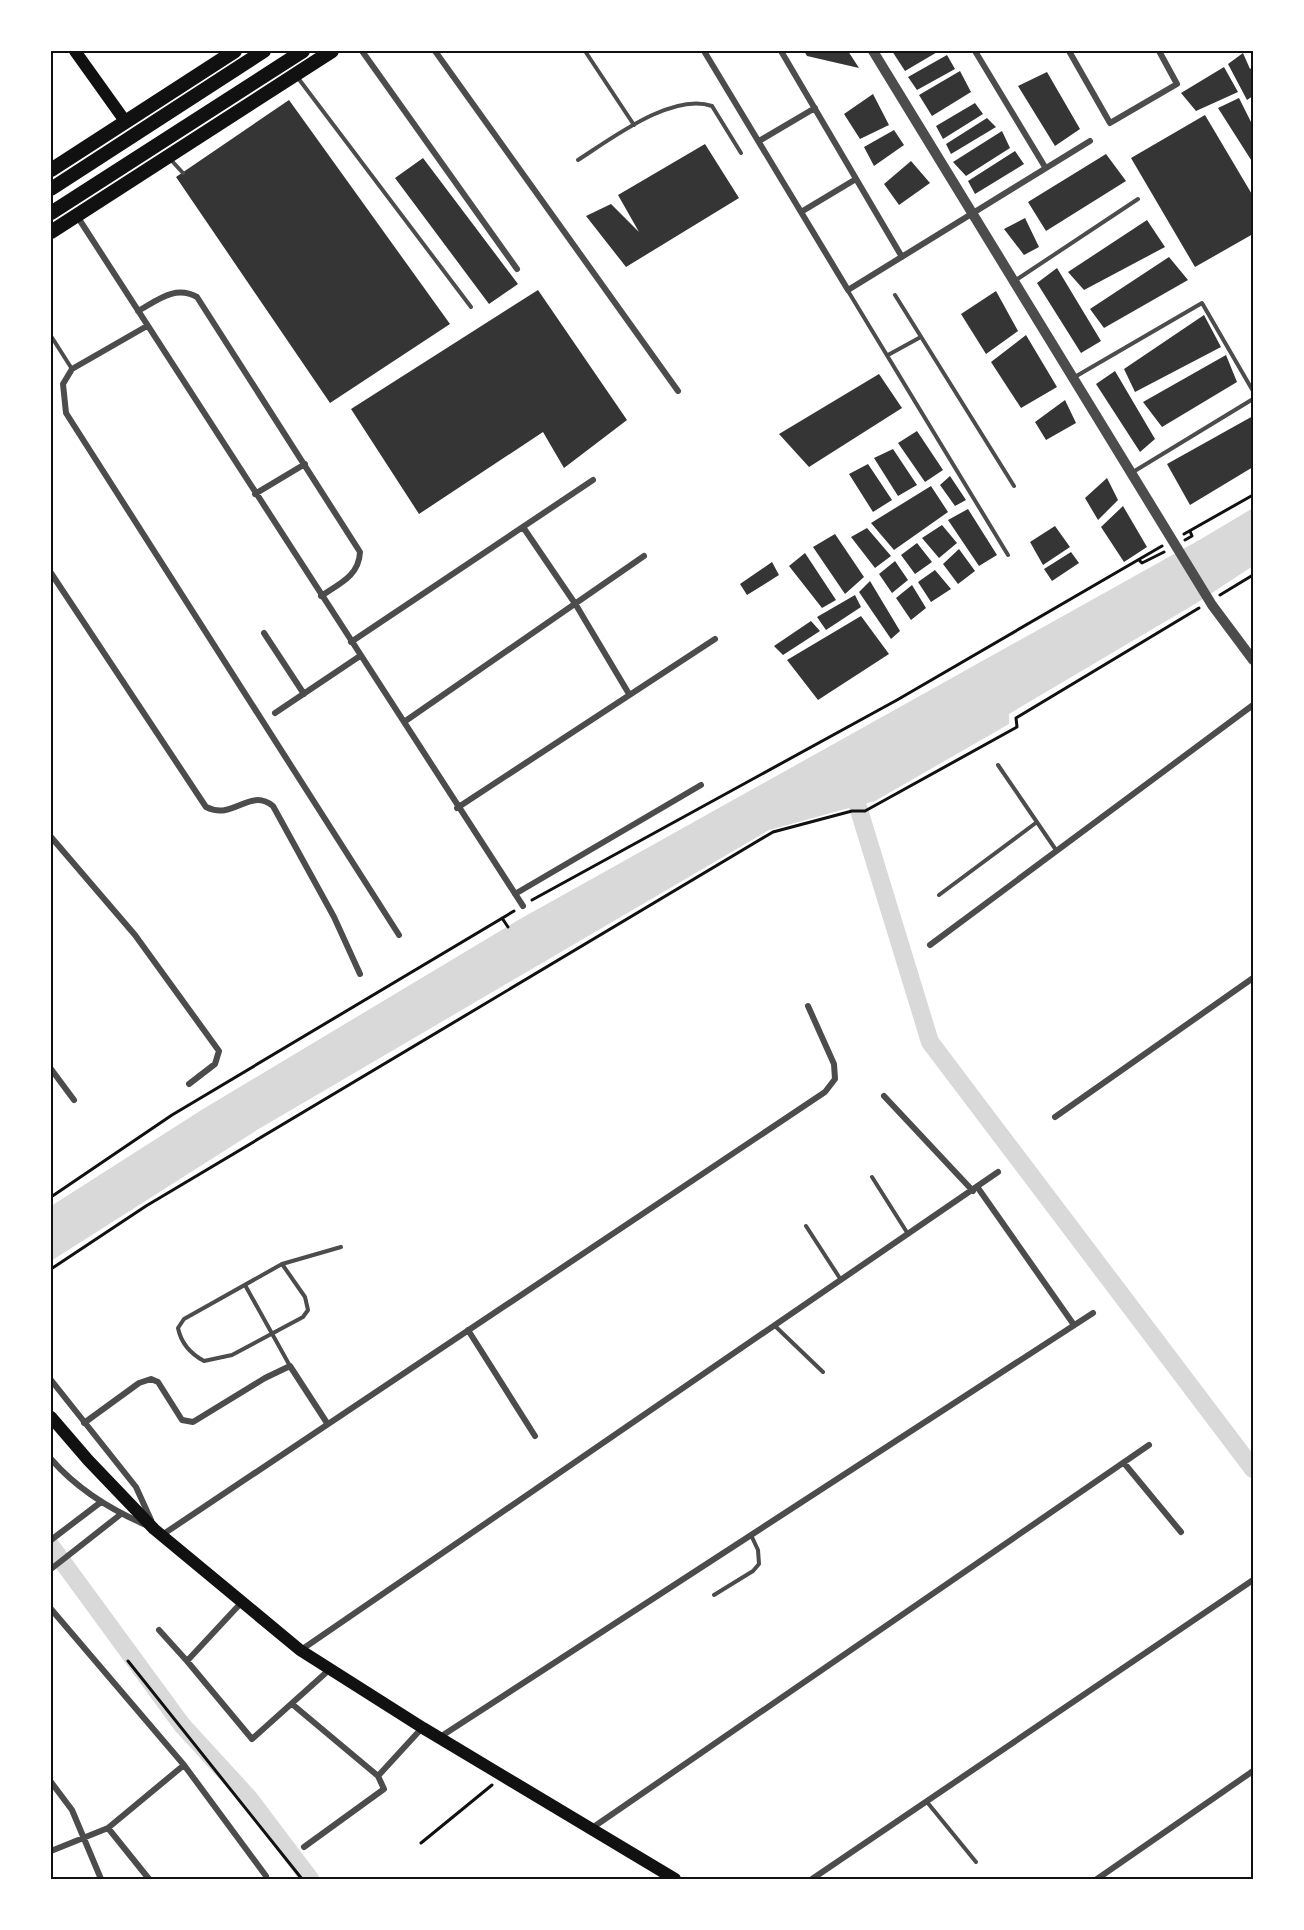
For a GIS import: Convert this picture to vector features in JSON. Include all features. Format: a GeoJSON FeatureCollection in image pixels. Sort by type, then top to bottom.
{"type":"FeatureCollection","features":[{"type":"Feature","properties":{"kind":"main road"},"geometry":{"type":"LineString","coordinates":[[75,51],[125,121],[168,157]]}},
{"type":"Feature","properties":{"kind":"main road"},"geometry":{"type":"LineString","coordinates":[[51,170],[235,51]]}},
{"type":"Feature","properties":{"kind":"main road"},"geometry":{"type":"LineString","coordinates":[[51,189],[264,51]]}},
{"type":"Feature","properties":{"kind":"main road"},"geometry":{"type":"LineString","coordinates":[[51,213],[303,51]]}},
{"type":"Feature","properties":{"kind":"main road"},"geometry":{"type":"LineString","coordinates":[[51,232],[332,51]]}},
{"type":"Feature","properties":{"kind":"main road"},"geometry":{"type":"LineString","coordinates":[[51,1417],[88,1460],[158,1532],[300,1650],[439,1738],[675,1879]]}},
{"type":"Feature","properties":{"kind":"street"},"geometry":{"type":"LineString","coordinates":[[363,51],[517,269]]}},
{"type":"Feature","properties":{"kind":"street"},"geometry":{"type":"LineString","coordinates":[[435,51],[678,391]]}},
{"type":"Feature","properties":{"kind":"street"},"geometry":{"type":"LineString","coordinates":[[704,51],[848,290],[1090,141]]}},
{"type":"Feature","properties":{"kind":"street"},"geometry":{"type":"LineString","coordinates":[[781,51],[902,257]]}},
{"type":"Feature","properties":{"kind":"street"},"geometry":{"type":"LineString","coordinates":[[873,51],[970,214],[1131,473],[1166,529],[1179,541],[1213,607],[1253,660]]}},
{"type":"Feature","properties":{"kind":"street"},"geometry":{"type":"LineString","coordinates":[[975,51],[1045,167]]}},
{"type":"Feature","properties":{"kind":"street"},"geometry":{"type":"LineString","coordinates":[[1069,51],[1110,123],[1177,84],[1159,51]]}},
{"type":"Feature","properties":{"kind":"street"},"geometry":{"type":"LineString","coordinates":[[759,141],[815,108]]}},
{"type":"Feature","properties":{"kind":"street"},"geometry":{"type":"LineString","coordinates":[[801,212],[856,179]]}},
{"type":"Feature","properties":{"kind":"street"},"geometry":{"type":"LineString","coordinates":[[76,216],[404,722],[457,808],[523,906]]}},
{"type":"Feature","properties":{"kind":"street"},"geometry":{"type":"LineString","coordinates":[[138,311],[175,291],[186,291],[197,297],[305,464],[360,552],[360,563],[355,572],[321,596]]}},
{"type":"Feature","properties":{"kind":"street"},"geometry":{"type":"LineString","coordinates":[[147,326],[72,369],[63,384],[66,413],[399,935]]}},
{"type":"Feature","properties":{"kind":"street"},"geometry":{"type":"LineString","coordinates":[[255,494],[305,464]]}},
{"type":"Feature","properties":{"kind":"street"},"geometry":{"type":"LineString","coordinates":[[351,642],[593,480]]}},
{"type":"Feature","properties":{"kind":"street"},"geometry":{"type":"LineString","coordinates":[[524,527],[576,605],[629,694]]}},
{"type":"Feature","properties":{"kind":"street"},"geometry":{"type":"LineString","coordinates":[[404,722],[644,556]]}},
{"type":"Feature","properties":{"kind":"street"},"geometry":{"type":"LineString","coordinates":[[51,573],[206,807],[216,813],[231,811],[252,799],[266,800],[273,806],[334,917],[360,974]]}},
{"type":"Feature","properties":{"kind":"street"},"geometry":{"type":"LineString","coordinates":[[264,633],[304,693]]}},
{"type":"Feature","properties":{"kind":"street"},"geometry":{"type":"LineString","coordinates":[[457,808],[715,639]]}},
{"type":"Feature","properties":{"kind":"street"},"geometry":{"type":"LineString","coordinates":[[275,713],[360,656]]}},
{"type":"Feature","properties":{"kind":"street"},"geometry":{"type":"LineString","coordinates":[[930,945],[1253,705]]}},
{"type":"Feature","properties":{"kind":"street"},"geometry":{"type":"LineString","coordinates":[[515,894],[701,785]]}},
{"type":"Feature","properties":{"kind":"street"},"geometry":{"type":"LineString","coordinates":[[51,837],[135,935],[219,1051],[215,1064],[189,1084]]}},
{"type":"Feature","properties":{"kind":"street"},"geometry":{"type":"LineString","coordinates":[[1055,1117],[1253,978]]}},
{"type":"Feature","properties":{"kind":"street"},"geometry":{"type":"LineString","coordinates":[[158,1532],[468,1330],[825,1092],[835,1079],[834,1064],[808,1006]]}},
{"type":"Feature","properties":{"kind":"street"},"geometry":{"type":"LineString","coordinates":[[51,1068],[74,1100]]}},
{"type":"Feature","properties":{"kind":"street"},"geometry":{"type":"LineString","coordinates":[[884,1096],[975,1189],[1074,1325]]}},
{"type":"Feature","properties":{"kind":"street"},"geometry":{"type":"LineString","coordinates":[[300,1650],[998,1172]]}},
{"type":"Feature","properties":{"kind":"street"},"geometry":{"type":"LineString","coordinates":[[439,1738],[1093,1312]]}},
{"type":"Feature","properties":{"kind":"street"},"geometry":{"type":"LineString","coordinates":[[468,1330],[535,1436]]}},
{"type":"Feature","properties":{"kind":"street"},"geometry":{"type":"LineString","coordinates":[[84,1423],[139,1383],[151,1379],[158,1382],[182,1420],[193,1422],[265,1378],[290,1366],[327,1423]]}},
{"type":"Feature","properties":{"kind":"street"},"geometry":{"type":"LineString","coordinates":[[51,1380],[136,1487],[158,1532]]}},
{"type":"Feature","properties":{"kind":"street"},"geometry":{"type":"LineString","coordinates":[[591,1829],[1149,1445]]}},
{"type":"Feature","properties":{"kind":"street"},"geometry":{"type":"LineString","coordinates":[[51,1459],[62,1471],[101,1502],[158,1532]]}},
{"type":"Feature","properties":{"kind":"street"},"geometry":{"type":"LineString","coordinates":[[1124,1463],[1181,1532]]}},
{"type":"Feature","properties":{"kind":"street"},"geometry":{"type":"LineString","coordinates":[[51,1540],[101,1502]]}},
{"type":"Feature","properties":{"kind":"street"},"geometry":{"type":"LineString","coordinates":[[51,1569],[121,1514]]}},
{"type":"Feature","properties":{"kind":"street"},"geometry":{"type":"LineString","coordinates":[[812,1879],[1253,1580]]}},
{"type":"Feature","properties":{"kind":"street"},"geometry":{"type":"LineString","coordinates":[[187,1661],[241,1603]]}},
{"type":"Feature","properties":{"kind":"street"},"geometry":{"type":"LineString","coordinates":[[51,1609],[184,1765],[266,1876]]}},
{"type":"Feature","properties":{"kind":"street"},"geometry":{"type":"LineString","coordinates":[[159,1630],[252,1739],[329,1670]]}},
{"type":"Feature","properties":{"kind":"street"},"geometry":{"type":"LineString","coordinates":[[292,1704],[378,1776],[384,1789],[304,1847]]}},
{"type":"Feature","properties":{"kind":"street"},"geometry":{"type":"LineString","coordinates":[[378,1776],[423,1728]]}},
{"type":"Feature","properties":{"kind":"street"},"geometry":{"type":"LineString","coordinates":[[51,1851],[108,1828],[184,1765]]}},
{"type":"Feature","properties":{"kind":"street"},"geometry":{"type":"LineString","coordinates":[[1097,1879],[1253,1770]]}},
{"type":"Feature","properties":{"kind":"street"},"geometry":{"type":"LineString","coordinates":[[51,1782],[72,1810],[101,1879]]}},
{"type":"Feature","properties":{"kind":"street"},"geometry":{"type":"LineString","coordinates":[[108,1828],[149,1879]]}},
{"type":"Feature","properties":{"kind":"lane"},"geometry":{"type":"LineString","coordinates":[[585,51],[634,125]]}},
{"type":"Feature","properties":{"kind":"lane"},"geometry":{"type":"LineString","coordinates":[[296,74],[471,307]]}},
{"type":"Feature","properties":{"kind":"lane"},"geometry":{"type":"LineString","coordinates":[[578,160],[634,125],[669,108],[689,103],[712,106],[741,153]]}},
{"type":"Feature","properties":{"kind":"lane"},"geometry":{"type":"LineString","coordinates":[[168,157],[183,173]]}},
{"type":"Feature","properties":{"kind":"lane"},"geometry":{"type":"LineString","coordinates":[[1013,282],[1138,199]]}},
{"type":"Feature","properties":{"kind":"lane"},"geometry":{"type":"LineString","coordinates":[[848,290],[1008,555]]}},
{"type":"Feature","properties":{"kind":"lane"},"geometry":{"type":"LineString","coordinates":[[895,295],[919,338],[1014,486]]}},
{"type":"Feature","properties":{"kind":"lane"},"geometry":{"type":"LineString","coordinates":[[1072,378],[1202,303],[1253,391]]}},
{"type":"Feature","properties":{"kind":"lane"},"geometry":{"type":"LineString","coordinates":[[51,336],[72,369]]}},
{"type":"Feature","properties":{"kind":"lane"},"geometry":{"type":"LineString","coordinates":[[888,356],[919,338]]}},
{"type":"Feature","properties":{"kind":"lane"},"geometry":{"type":"LineString","coordinates":[[1131,473],[1253,399]]}},
{"type":"Feature","properties":{"kind":"lane"},"geometry":{"type":"LineString","coordinates":[[998,765],[1056,851]]}},
{"type":"Feature","properties":{"kind":"lane"},"geometry":{"type":"LineString","coordinates":[[939,896],[1037,822]]}},
{"type":"Feature","properties":{"kind":"lane"},"geometry":{"type":"LineString","coordinates":[[872,1177],[908,1235]]}},
{"type":"Feature","properties":{"kind":"lane"},"geometry":{"type":"LineString","coordinates":[[806,1226],[842,1281]]}},
{"type":"Feature","properties":{"kind":"lane"},"geometry":{"type":"LineString","coordinates":[[282,1264],[305,1297],[308,1310],[303,1317],[232,1355],[204,1361],[193,1355],[180,1337],[178,1328],[184,1319],[282,1264],[341,1247]]}},
{"type":"Feature","properties":{"kind":"lane"},"geometry":{"type":"LineString","coordinates":[[245,1285],[290,1366]]}},
{"type":"Feature","properties":{"kind":"lane"},"geometry":{"type":"LineString","coordinates":[[775,1326],[822,1372]]}},
{"type":"Feature","properties":{"kind":"lane"},"geometry":{"type":"LineString","coordinates":[[714,1595],[753,1571],[759,1564],[759,1555],[751,1535]]}},
{"type":"Feature","properties":{"kind":"lane"},"geometry":{"type":"LineString","coordinates":[[927,1802],[976,1862]]}},
{"type":"Feature","properties":{"kind":"path"},"geometry":{"type":"LineString","coordinates":[[1139,559],[1142,563],[1253,495]]}},
{"type":"Feature","properties":{"kind":"path"},"geometry":{"type":"LineString","coordinates":[[51,1197],[172,1115],[502,918],[897,700],[1164,545]]}},
{"type":"Feature","properties":{"kind":"path"},"geometry":{"type":"LineString","coordinates":[[1180,619],[1213,607],[1239,583],[1253,575]]}},
{"type":"Feature","properties":{"kind":"path"},"geometry":{"type":"LineString","coordinates":[[51,1269],[146,1206],[773,832],[852,811],[865,812],[1017,727],[1016,718],[1200,607]]}},
{"type":"Feature","properties":{"kind":"path"},"geometry":{"type":"LineString","coordinates":[[502,918],[507,927]]}},
{"type":"Feature","properties":{"kind":"path"},"geometry":{"type":"LineString","coordinates":[[128,1661],[302,1879]]}},
{"type":"Feature","properties":{"kind":"path"},"geometry":{"type":"LineString","coordinates":[[421,1843],[502,1776]]}},
{"type":"Feature","properties":{"kind":"shaded area"},"geometry":{"type":"Polygon","coordinates":[[[1253,508],[1253,566],[1195,604],[1009,714],[1009,724],[875,801],[769,830],[257,1130],[51,1261],[51,1206],[203,1109],[520,919],[1253,508]]]}},
{"type":"Feature","properties":{"kind":"building"},"geometry":{"type":"Polygon","coordinates":[[[804,51],[848,51],[859,68],[807,56],[804,51]]]}},
{"type":"Feature","properties":{"kind":"building"},"geometry":{"type":"Polygon","coordinates":[[[892,51],[939,51],[905,71],[892,51]]]}},
{"type":"Feature","properties":{"kind":"building"},"geometry":{"type":"Polygon","coordinates":[[[1243,53],[1250,69],[1253,67],[1253,96],[1247,100],[1228,64],[1243,53]]]}},
{"type":"Feature","properties":{"kind":"building"},"geometry":{"type":"Polygon","coordinates":[[[947,55],[955,69],[917,90],[908,77],[947,55]]]}},
{"type":"Feature","properties":{"kind":"building"},"geometry":{"type":"Polygon","coordinates":[[[1224,67],[1238,92],[1196,111],[1181,93],[1224,67]]]}},
{"type":"Feature","properties":{"kind":"building"},"geometry":{"type":"Polygon","coordinates":[[[960,71],[971,92],[932,116],[919,95],[960,71]]]}},
{"type":"Feature","properties":{"kind":"building"},"geometry":{"type":"Polygon","coordinates":[[[1047,72],[1080,129],[1055,146],[1018,86],[1047,72]]]}},
{"type":"Feature","properties":{"kind":"building"},"geometry":{"type":"Polygon","coordinates":[[[873,94],[889,125],[860,139],[844,114],[873,94]]]}},
{"type":"Feature","properties":{"kind":"building"},"geometry":{"type":"Polygon","coordinates":[[[1239,98],[1253,126],[1253,163],[1218,108],[1239,98]]]}},
{"type":"Feature","properties":{"kind":"building"},"geometry":{"type":"Polygon","coordinates":[[[289,100],[450,324],[330,403],[176,177],[289,100]]]}},
{"type":"Feature","properties":{"kind":"building"},"geometry":{"type":"Polygon","coordinates":[[[975,103],[983,114],[943,139],[936,126],[975,103]]]}},
{"type":"Feature","properties":{"kind":"building"},"geometry":{"type":"Polygon","coordinates":[[[1205,115],[1253,196],[1253,234],[1195,267],[1131,158],[1205,115]]]}},
{"type":"Feature","properties":{"kind":"building"},"geometry":{"type":"Polygon","coordinates":[[[987,118],[996,127],[951,154],[946,144],[987,118]]]}},
{"type":"Feature","properties":{"kind":"building"},"geometry":{"type":"Polygon","coordinates":[[[894,130],[904,145],[874,166],[864,147],[894,130]]]}},
{"type":"Feature","properties":{"kind":"building"},"geometry":{"type":"Polygon","coordinates":[[[1002,131],[1010,148],[966,176],[953,162],[1002,131]]]}},
{"type":"Feature","properties":{"kind":"building"},"geometry":{"type":"Polygon","coordinates":[[[705,144],[739,198],[626,267],[586,216],[611,204],[639,232],[618,195],[705,144]]]}},
{"type":"Feature","properties":{"kind":"building"},"geometry":{"type":"Polygon","coordinates":[[[1015,151],[1024,164],[975,194],[968,181],[1015,151]]]}},
{"type":"Feature","properties":{"kind":"building"},"geometry":{"type":"Polygon","coordinates":[[[1106,154],[1126,181],[1046,231],[1028,202],[1106,154]]]}},
{"type":"Feature","properties":{"kind":"building"},"geometry":{"type":"Polygon","coordinates":[[[423,158],[518,284],[489,304],[395,178],[423,158]]]}},
{"type":"Feature","properties":{"kind":"building"},"geometry":{"type":"Polygon","coordinates":[[[911,161],[930,183],[899,205],[884,184],[911,161]]]}},
{"type":"Feature","properties":{"kind":"building"},"geometry":{"type":"Polygon","coordinates":[[[1025,218],[1039,247],[1024,255],[1004,229],[1025,218]]]}},
{"type":"Feature","properties":{"kind":"building"},"geometry":{"type":"Polygon","coordinates":[[[1147,220],[1165,247],[1084,290],[1068,272],[1147,220]]]}},
{"type":"Feature","properties":{"kind":"building"},"geometry":{"type":"Polygon","coordinates":[[[1169,257],[1188,280],[1104,328],[1090,309],[1169,257]]]}},
{"type":"Feature","properties":{"kind":"building"},"geometry":{"type":"Polygon","coordinates":[[[1057,268],[1101,341],[1081,353],[1037,283],[1057,268]]]}},
{"type":"Feature","properties":{"kind":"building"},"geometry":{"type":"Polygon","coordinates":[[[538,290],[627,420],[564,468],[543,432],[419,514],[351,409],[538,290]]]}},
{"type":"Feature","properties":{"kind":"building"},"geometry":{"type":"Polygon","coordinates":[[[996,291],[1018,331],[986,354],[961,314],[996,291]]]}},
{"type":"Feature","properties":{"kind":"building"},"geometry":{"type":"Polygon","coordinates":[[[1204,315],[1221,347],[1135,392],[1124,369],[1204,315]]]}},
{"type":"Feature","properties":{"kind":"building"},"geometry":{"type":"Polygon","coordinates":[[[1026,335],[1057,387],[1021,408],[991,362],[1026,335]]]}},
{"type":"Feature","properties":{"kind":"building"},"geometry":{"type":"Polygon","coordinates":[[[1226,355],[1237,382],[1162,427],[1143,402],[1226,355]]]}},
{"type":"Feature","properties":{"kind":"building"},"geometry":{"type":"Polygon","coordinates":[[[1115,371],[1155,439],[1140,452],[1096,384],[1115,371]]]}},
{"type":"Feature","properties":{"kind":"building"},"geometry":{"type":"Polygon","coordinates":[[[879,374],[902,408],[809,467],[779,434],[879,374]]]}},
{"type":"Feature","properties":{"kind":"building"},"geometry":{"type":"Polygon","coordinates":[[[1065,400],[1076,423],[1046,440],[1035,422],[1065,400]]]}},
{"type":"Feature","properties":{"kind":"building"},"geometry":{"type":"Polygon","coordinates":[[[1253,416],[1253,467],[1190,505],[1167,464],[1253,416]]]}},
{"type":"Feature","properties":{"kind":"building"},"geometry":{"type":"Polygon","coordinates":[[[917,431],[943,470],[925,482],[898,443],[917,431]]]}},
{"type":"Feature","properties":{"kind":"building"},"geometry":{"type":"Polygon","coordinates":[[[893,449],[917,485],[898,496],[874,458],[893,449]]]}},
{"type":"Feature","properties":{"kind":"building"},"geometry":{"type":"Polygon","coordinates":[[[868,464],[892,500],[873,512],[849,474],[868,464]]]}},
{"type":"Feature","properties":{"kind":"building"},"geometry":{"type":"Polygon","coordinates":[[[950,476],[966,500],[955,506],[940,485],[950,476]]]}},
{"type":"Feature","properties":{"kind":"building"},"geometry":{"type":"Polygon","coordinates":[[[1107,478],[1118,500],[1098,520],[1085,498],[1107,478]]]}},
{"type":"Feature","properties":{"kind":"building"},"geometry":{"type":"Polygon","coordinates":[[[931,486],[948,512],[894,550],[871,523],[931,486]]]}},
{"type":"Feature","properties":{"kind":"building"},"geometry":{"type":"Polygon","coordinates":[[[1123,506],[1147,547],[1124,562],[1101,527],[1123,506]]]}},
{"type":"Feature","properties":{"kind":"building"},"geometry":{"type":"Polygon","coordinates":[[[968,509],[997,555],[979,566],[948,520],[968,509]]]}},
{"type":"Feature","properties":{"kind":"building"},"geometry":{"type":"Polygon","coordinates":[[[942,525],[957,543],[939,558],[922,538],[942,525]]]}},
{"type":"Feature","properties":{"kind":"building"},"geometry":{"type":"Polygon","coordinates":[[[1055,526],[1070,547],[1043,565],[1030,542],[1055,526]]]}},
{"type":"Feature","properties":{"kind":"building"},"geometry":{"type":"Polygon","coordinates":[[[867,528],[891,556],[875,568],[851,537],[867,528]]]}},
{"type":"Feature","properties":{"kind":"building"},"geometry":{"type":"Polygon","coordinates":[[[835,534],[864,577],[845,594],[813,547],[835,534]]]}},
{"type":"Feature","properties":{"kind":"building"},"geometry":{"type":"Polygon","coordinates":[[[917,543],[932,562],[915,574],[901,555],[917,543]]]}},
{"type":"Feature","properties":{"kind":"building"},"geometry":{"type":"Polygon","coordinates":[[[959,549],[975,571],[958,584],[943,564],[959,549]]]}},
{"type":"Feature","properties":{"kind":"building"},"geometry":{"type":"Polygon","coordinates":[[[1071,552],[1079,563],[1052,581],[1044,569],[1071,552]]]}},
{"type":"Feature","properties":{"kind":"building"},"geometry":{"type":"Polygon","coordinates":[[[805,553],[836,600],[822,608],[789,566],[805,553]]]}},
{"type":"Feature","properties":{"kind":"building"},"geometry":{"type":"Polygon","coordinates":[[[895,561],[908,580],[892,593],[879,574],[895,561]]]}},
{"type":"Feature","properties":{"kind":"building"},"geometry":{"type":"Polygon","coordinates":[[[772,562],[779,575],[747,595],[740,584],[772,562]]]}},
{"type":"Feature","properties":{"kind":"building"},"geometry":{"type":"Polygon","coordinates":[[[935,570],[951,589],[931,602],[918,582],[935,570]]]}},
{"type":"Feature","properties":{"kind":"building"},"geometry":{"type":"Polygon","coordinates":[[[870,581],[900,631],[891,639],[859,592],[870,581]]]}},
{"type":"Feature","properties":{"kind":"building"},"geometry":{"type":"Polygon","coordinates":[[[912,585],[926,608],[911,620],[896,598],[912,585]]]}},
{"type":"Feature","properties":{"kind":"building"},"geometry":{"type":"Polygon","coordinates":[[[855,595],[861,607],[826,630],[817,617],[855,595]]]}},
{"type":"Feature","properties":{"kind":"building"},"geometry":{"type":"Polygon","coordinates":[[[861,616],[889,654],[818,700],[787,660],[861,616]]]}},
{"type":"Feature","properties":{"kind":"building"},"geometry":{"type":"Polygon","coordinates":[[[811,621],[820,631],[783,655],[774,646],[811,621]]]}},
{"type":"Feature","properties":{"kind":"waterway"},"geometry":{"type":"LineString","coordinates":[[851,784],[930,1042],[1253,1469]]}},
{"type":"Feature","properties":{"kind":"waterway"},"geometry":{"type":"LineString","coordinates":[[51,1546],[182,1725],[248,1797],[310,1879]]}}]}
